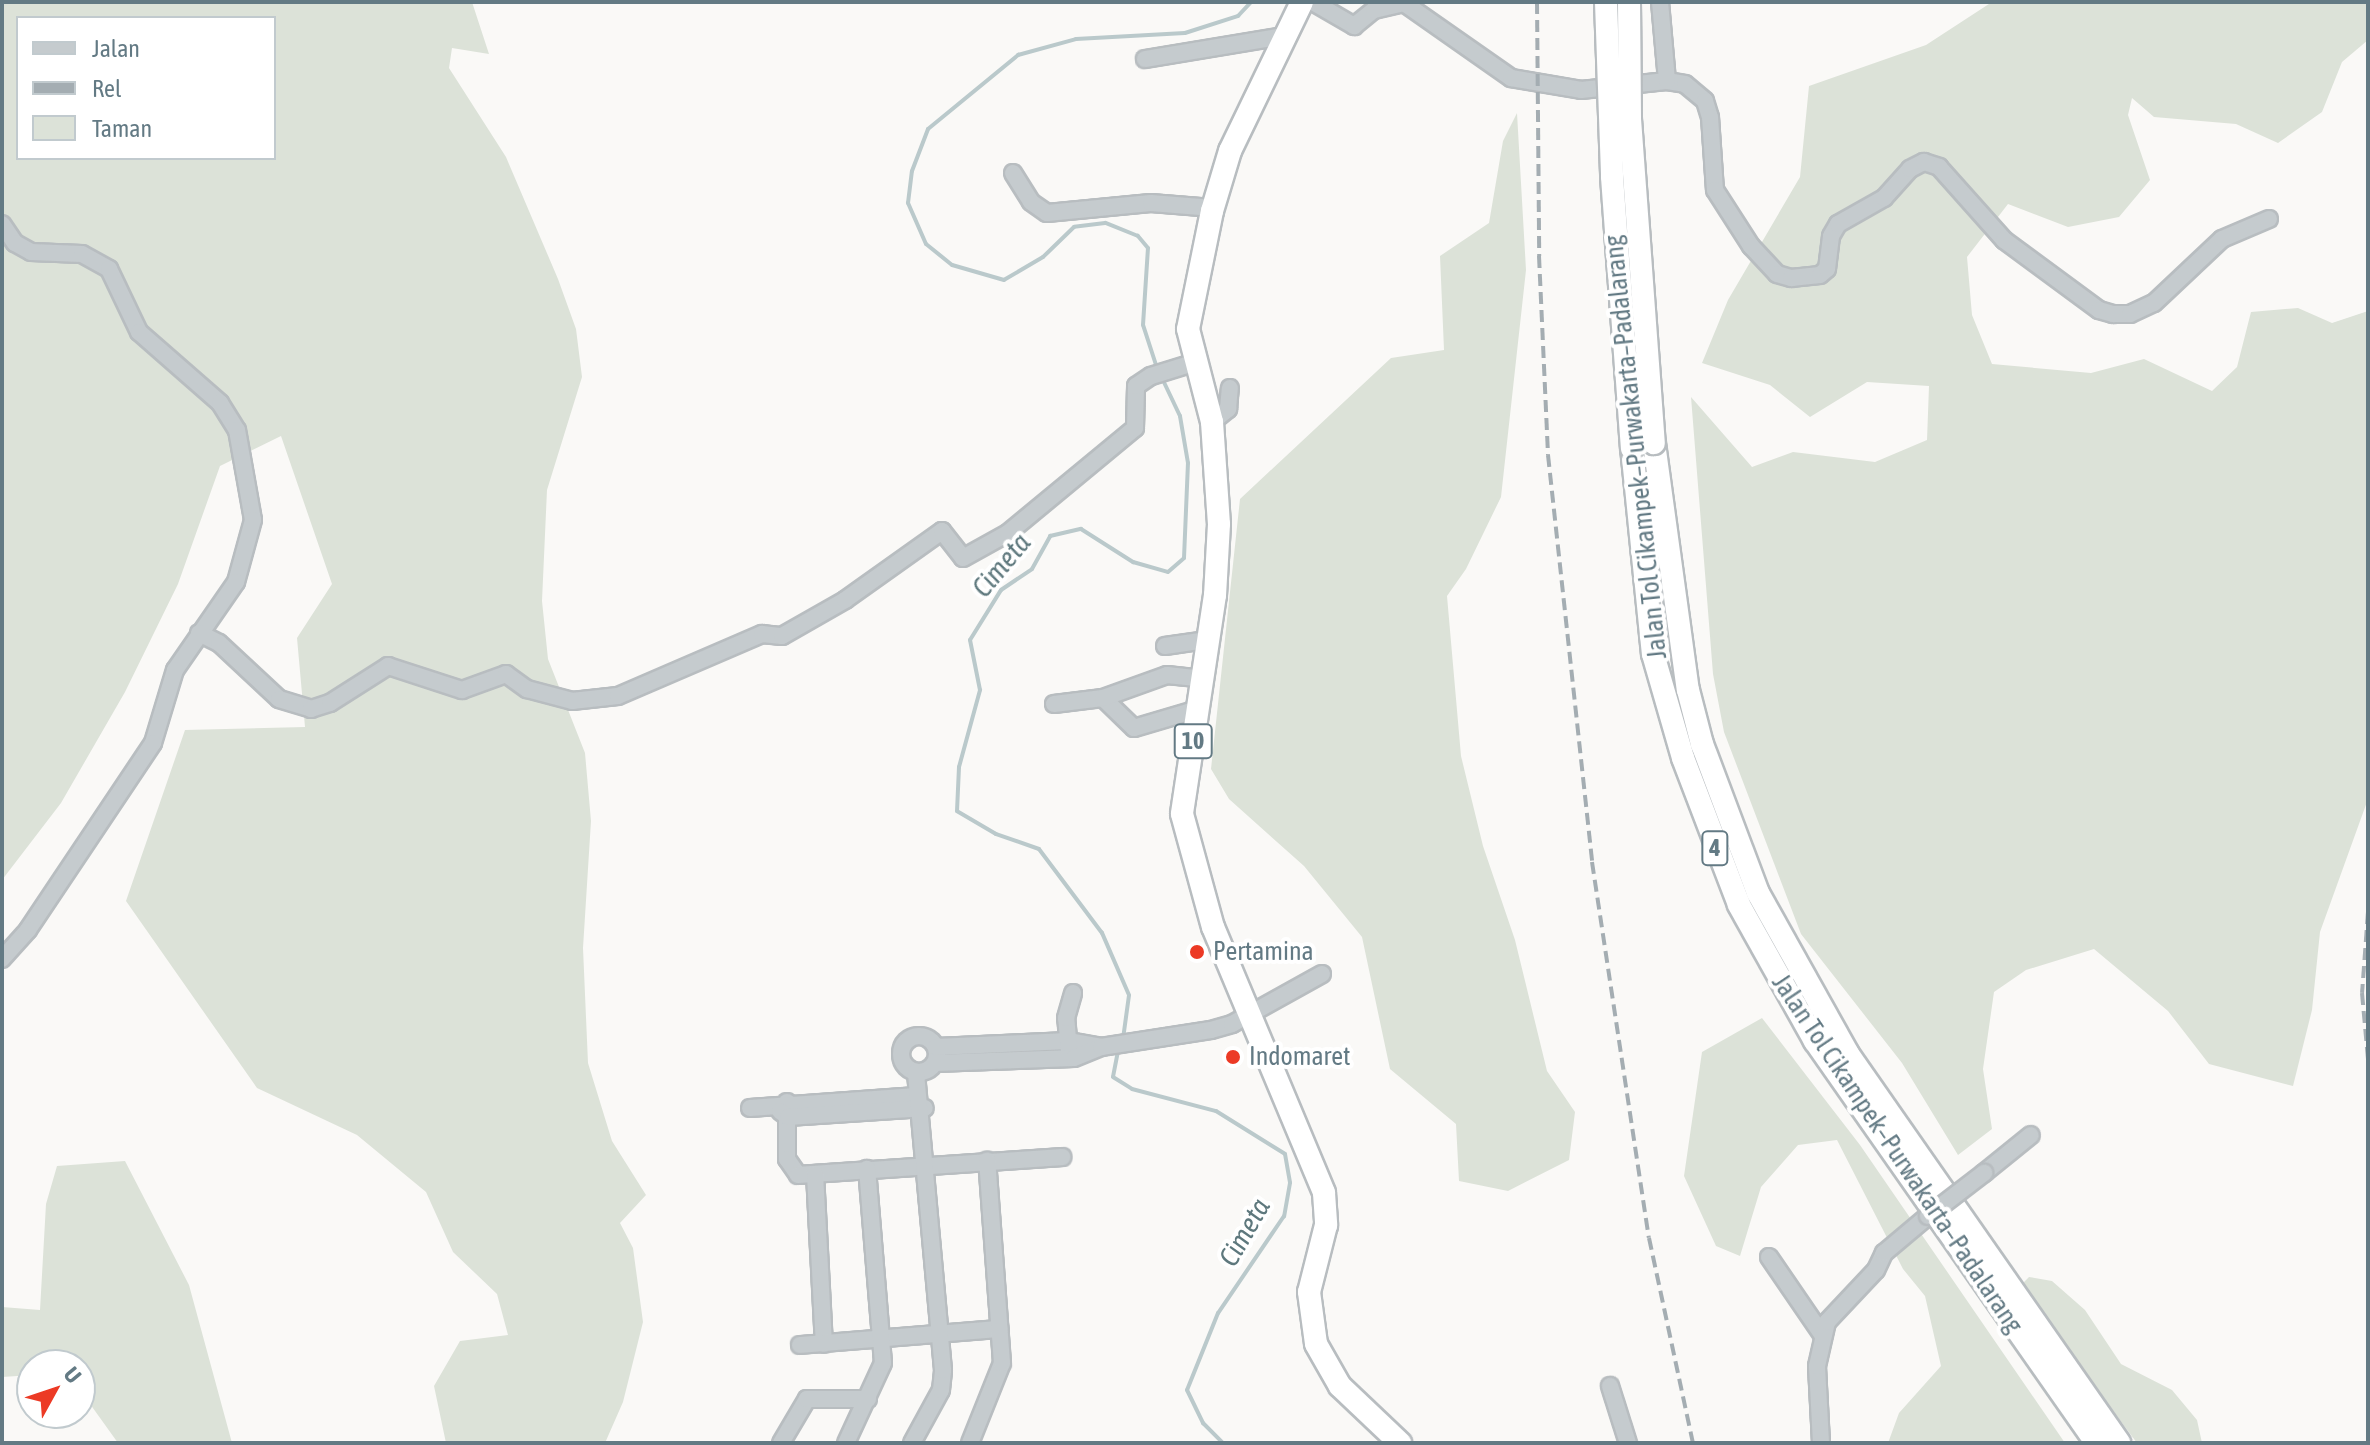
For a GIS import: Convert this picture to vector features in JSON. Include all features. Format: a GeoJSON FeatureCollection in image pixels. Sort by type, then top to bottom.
{"type":"FeatureCollection","features":[{"type":"Feature","properties":{"kind":"highway","name":"10"},"geometry":{"type":"LineString","coordinates":[[1302,2],[1230,151],[1213,208],[1188,329],[1193,363],[1212,422],[1219,524],[1215,595],[1206,640],[1204,679],[1183,793],[1184,831],[1213,927],[1306,1141],[1327,1207],[1309,1292],[1316,1344],[1340,1386],[1400,1443]]}},
{"type":"Feature","properties":{"kind":"highway","name":"Jalan Tol Cikampek–Purwakarta–Padalarang"},"geometry":{"type":"LineString","coordinates":[[1606,2],[1613,202],[1643,446],[1688,690],[1702,744],[1758,893],[1848,1054],[2119,1443]]}},
{"type":"Feature","properties":{"kind":"highway","name":"Jalan Tol Cikampek–Purwakarta–Padalarang"},"geometry":{"type":"LineString","coordinates":[[1629,2],[1630,119],[1653,654],[1688,773],[1739,905],[1815,1041],[2096,1443]]}},
{"type":"Feature","properties":{"kind":"street"},"geometry":{"type":"LineString","coordinates":[[1313,2],[1354,26],[1374,10],[1404,3],[1511,78],[1581,90],[1667,81],[1685,84],[1705,101],[1715,190],[1751,246],[1777,274],[1791,278],[1820,275],[1827,269],[1831,236],[1838,224],[1884,198],[1910,169],[1924,162],[1939,167],[2004,240],[2099,310],[2113,314],[2130,314],[2154,303],[2222,239],[2269,219]]}},
{"type":"Feature","properties":{"kind":"street"},"geometry":{"type":"LineString","coordinates":[[1660,2],[1667,81]]}},
{"type":"Feature","properties":{"kind":"street"},"geometry":{"type":"LineString","coordinates":[[1145,59],[1284,36]]}},
{"type":"Feature","properties":{"kind":"street"},"geometry":{"type":"LineString","coordinates":[[1013,173],[1031,202],[1047,213],[1151,203],[1213,208]]}},
{"type":"Feature","properties":{"kind":"street"},"geometry":{"type":"LineString","coordinates":[[2,224],[15,243],[31,252],[98,260],[109,269],[139,332],[220,403],[237,430],[252,492],[251,540],[236,582],[175,670],[153,743],[28,930],[2,959]]}},
{"type":"Feature","properties":{"kind":"street"},"geometry":{"type":"LineString","coordinates":[[199,633],[219,643],[279,699],[311,709],[330,703],[388,666],[462,690],[506,674],[527,689],[572,701],[618,696],[762,634],[782,636],[845,600],[942,531],[963,558],[1008,533],[1135,428],[1136,386],[1159,373],[1193,363]]}},
{"type":"Feature","properties":{"kind":"street"},"geometry":{"type":"LineString","coordinates":[[1212,422],[1228,409],[1230,388]]}},
{"type":"Feature","properties":{"kind":"street"},"geometry":{"type":"LineString","coordinates":[[1165,646],[1206,640]]}},
{"type":"Feature","properties":{"kind":"street"},"geometry":{"type":"LineString","coordinates":[[1054,704],[1103,698],[1167,675],[1204,679]]}},
{"type":"Feature","properties":{"kind":"street"},"geometry":{"type":"LineString","coordinates":[[1103,698],[1135,728],[1198,709]]}},
{"type":"Feature","properties":{"kind":"street"},"geometry":{"type":"LineString","coordinates":[[912,1443],[941,1390],[940,1335],[920,1104],[927,1064],[1134,1043],[1211,1030],[1249,1014],[1322,974]]}},
{"type":"Feature","properties":{"kind":"street"},"geometry":{"type":"LineString","coordinates":[[1069,1049],[1066,1018],[1073,993]]}},
{"type":"Feature","properties":{"kind":"street"},"geometry":{"type":"LineString","coordinates":[[750,1108],[920,1104]]}},
{"type":"Feature","properties":{"kind":"street"},"geometry":{"type":"LineString","coordinates":[[784,1109],[790,1168],[798,1175],[925,1172],[1062,1157]]}},
{"type":"Feature","properties":{"kind":"street"},"geometry":{"type":"LineString","coordinates":[[1821,1443],[1815,1404],[1823,1336],[1831,1315],[1876,1270],[1884,1253],[2031,1135]]}},
{"type":"Feature","properties":{"kind":"street"},"geometry":{"type":"LineString","coordinates":[[970,1443],[999,1380],[999,1329],[987,1165]]}},
{"type":"Feature","properties":{"kind":"street"},"geometry":{"type":"LineString","coordinates":[[846,1443],[882,1369],[867,1172]]}},
{"type":"Feature","properties":{"kind":"street"},"geometry":{"type":"LineString","coordinates":[[817,1174],[824,1344]]}},
{"type":"Feature","properties":{"kind":"street"},"geometry":{"type":"LineString","coordinates":[[1769,1257],[1823,1336]]}},
{"type":"Feature","properties":{"kind":"street"},"geometry":{"type":"LineString","coordinates":[[800,1345],[881,1341],[999,1329]]}},
{"type":"Feature","properties":{"kind":"street"},"geometry":{"type":"LineString","coordinates":[[1610,1386],[1628,1443]]}},
{"type":"Feature","properties":{"kind":"street"},"geometry":{"type":"LineString","coordinates":[[781,1443],[807,1399],[868,1399]]}},
{"type":"Feature","properties":{"kind":"green space"},"geometry":{"type":"Polygon","coordinates":[[[2,2],[472,2],[489,54],[452,48],[449,68],[506,157],[576,329],[582,377],[547,490],[542,601],[548,659],[585,753],[591,821],[583,948],[588,1063],[612,1141],[646,1195],[620,1223],[633,1248],[643,1322],[623,1402],[605,1443],[446,1443],[434,1386],[460,1341],[508,1335],[497,1294],[453,1252],[426,1192],[357,1135],[257,1088],[126,901],[185,730],[305,727],[297,638],[332,584],[281,436],[220,466],[178,584],[125,692],[61,803],[2,880],[2,2]]]}},
{"type":"Feature","properties":{"kind":"green space"},"geometry":{"type":"Polygon","coordinates":[[[1992,2],[2368,2],[2368,40],[2342,62],[2322,112],[2278,143],[2236,124],[2154,117],[2132,98],[2128,115],[2150,180],[2119,217],[2068,227],[2008,204],[1967,257],[1972,315],[1992,364],[2091,373],[2144,359],[2212,391],[2237,367],[2251,312],[2298,308],[2332,323],[2368,311],[2368,799],[2320,932],[2312,1010],[2293,1086],[2209,1064],[2168,1011],[2094,949],[2026,970],[1994,992],[1983,1069],[1992,1129],[1958,1155],[1902,1063],[1801,934],[1724,732],[1713,674],[1691,397],[1752,467],[1793,452],[1875,462],[1927,440],[1929,386],[1867,382],[1810,417],[1770,385],[1702,363],[1728,300],[1800,177],[1809,86],[1926,45],[1992,2]]]}},
{"type":"Feature","properties":{"kind":"green space"},"geometry":{"type":"Polygon","coordinates":[[[1517,113],[1526,270],[1501,497],[1466,569],[1447,596],[1461,756],[1483,846],[1515,940],[1547,1071],[1575,1112],[1569,1160],[1508,1191],[1459,1181],[1456,1124],[1390,1069],[1362,937],[1304,866],[1229,799],[1211,769],[1240,499],[1391,358],[1444,350],[1440,256],[1489,223],[1503,141],[1517,113]]]}},
{"type":"Feature","properties":{"kind":"green space"},"geometry":{"type":"Polygon","coordinates":[[[1762,1018],[1860,1145],[2065,1443],[1888,1443],[1899,1413],[1941,1366],[1925,1296],[1903,1269],[1837,1140],[1798,1145],[1761,1187],[1740,1256],[1716,1246],[1684,1176],[1702,1052],[1762,1018]]]}},
{"type":"Feature","properties":{"kind":"green space"},"geometry":{"type":"Polygon","coordinates":[[[125,1161],[189,1285],[232,1443],[118,1443],[96,1412],[96,1349],[16,1349],[16,1376],[2,1377],[2,1307],[40,1310],[46,1204],[57,1166],[125,1161]]]}},
{"type":"Feature","properties":{"kind":"green space"},"geometry":{"type":"Polygon","coordinates":[[[2029,1277],[2052,1281],[2085,1310],[2121,1364],[2172,1390],[2197,1420],[2202,1443],[2137,1443],[2020,1286],[2029,1277]]]}},
{"type":"Feature","properties":{"kind":"waterway","name":"Cimeta"},"geometry":{"type":"LineString","coordinates":[[1157,368],[1143,325],[1148,248],[1138,236],[1105,223],[1074,227],[1043,257],[1004,280],[952,265],[926,244],[908,203],[912,171],[928,129],[1018,55],[1076,39],[1185,33],[1238,16],[1251,2]]}},
{"type":"Feature","properties":{"kind":"waterway","name":"Cimeta"},"geometry":{"type":"LineString","coordinates":[[1123,1039],[1129,995],[1102,933],[1039,849],[996,834],[957,811],[959,767],[980,690],[970,640],[1001,590],[1032,569],[1050,536],[1081,529],[1133,562],[1168,572],[1184,558],[1188,463],[1180,416],[1161,376]]}},
{"type":"Feature","properties":{"kind":"waterway","name":"Cimeta"},"geometry":{"type":"LineString","coordinates":[[1118,1051],[1113,1077],[1132,1089],[1216,1111],[1285,1154],[1290,1183],[1284,1216],[1218,1313],[1187,1390],[1203,1423],[1223,1443]]}},
{"type":"Feature","properties":{"kind":"railway"},"geometry":{"type":"LineString","coordinates":[[1537,2],[1539,256],[1548,455],[1592,862],[1649,1238],[1693,1443]]}},
{"type":"Feature","properties":{"kind":"railway"},"geometry":{"type":"LineString","coordinates":[[2368,912],[2362,993],[2368,1059]]}},
{"type":"Feature","properties":{"kind":"place","name":"Pertamina"},"geometry":{"type":"Point","coordinates":[1197,952]}},
{"type":"Feature","properties":{"kind":"place","name":"Indomaret"},"geometry":{"type":"Point","coordinates":[1233,1057]}}]}
